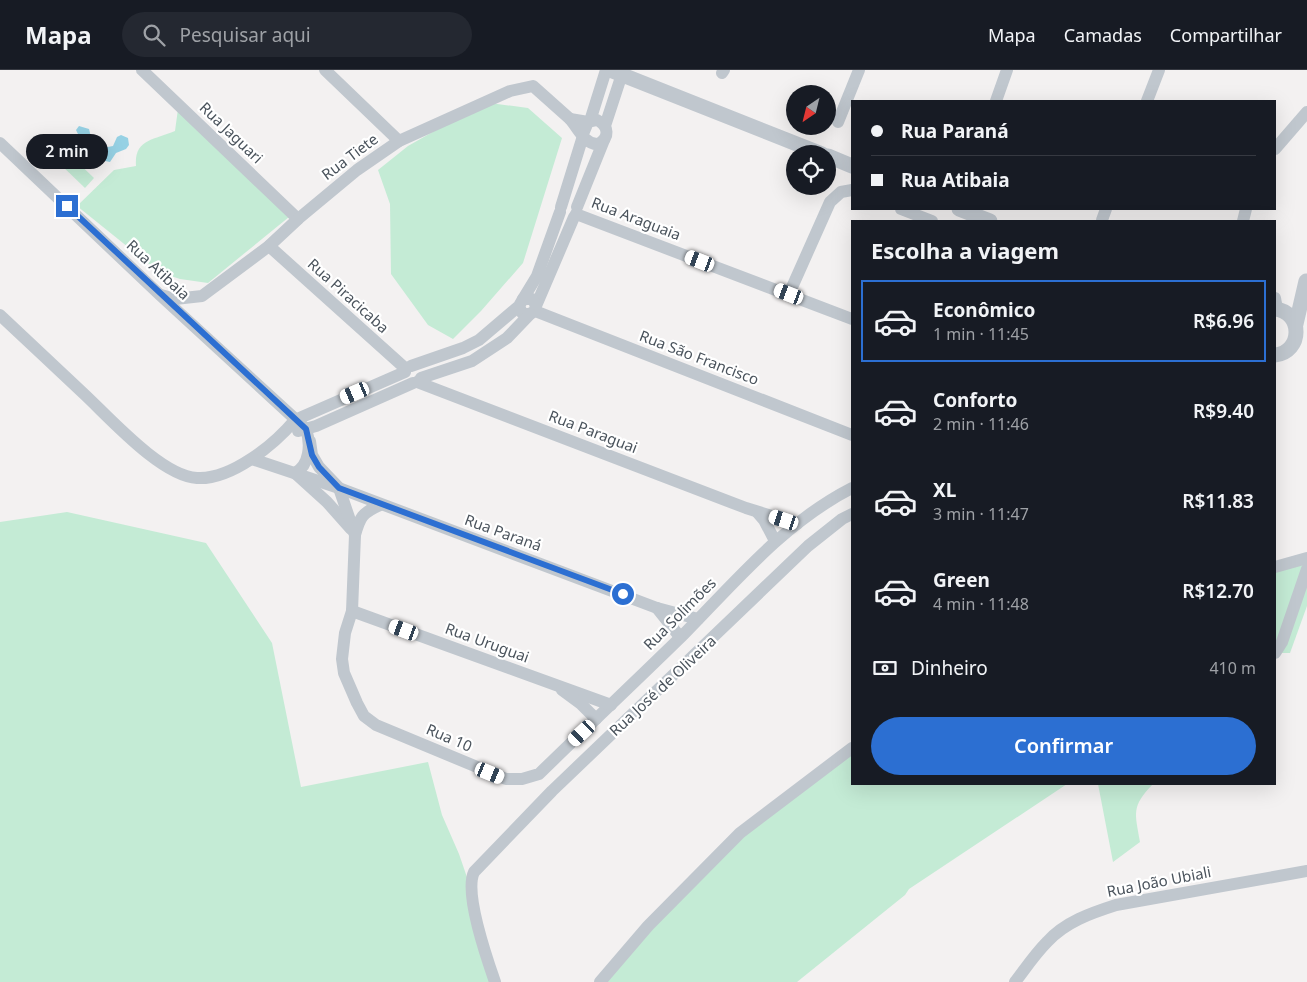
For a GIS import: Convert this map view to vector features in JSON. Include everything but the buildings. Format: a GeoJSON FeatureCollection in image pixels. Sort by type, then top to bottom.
{"type":"FeatureCollection","features":[{"type":"Feature","properties":{"kind":"street","name":"Rua Jaguari"},"geometry":{"type":"LineString","coordinates":[[142,70],[298,219]]}},
{"type":"Feature","properties":{"kind":"street"},"geometry":{"type":"LineString","coordinates":[[325,70],[399,141]]}},
{"type":"Feature","properties":{"kind":"street"},"geometry":{"type":"LineString","coordinates":[[0,314],[147,453],[176,472],[195,478],[213,478],[252,459],[284,434],[295,420],[478,340],[521,302],[537,276],[606,70]]}},
{"type":"Feature","properties":{"kind":"street"},"geometry":{"type":"LineString","coordinates":[[838,122],[859,70]]}},
{"type":"Feature","properties":{"kind":"street"},"geometry":{"type":"LineString","coordinates":[[996,100],[1007,70]]}},
{"type":"Feature","properties":{"kind":"street"},"geometry":{"type":"LineString","coordinates":[[1147,100],[1159,70]]}},
{"type":"Feature","properties":{"kind":"street"},"geometry":{"type":"LineString","coordinates":[[284,434],[308,435],[417,381],[472,361],[507,338],[534,310],[576,213],[607,132],[605,126],[616,72],[799,145]]}},
{"type":"Feature","properties":{"kind":"street","name":"Rua Tiete"},"geometry":{"type":"LineString","coordinates":[[160,295],[176,299],[202,296],[269,246],[357,170],[399,141],[510,91],[533,86],[570,119],[586,128]]}},
{"type":"Feature","properties":{"kind":"street"},"geometry":{"type":"LineString","coordinates":[[1276,148],[1307,112]]}},
{"type":"Feature","properties":{"kind":"street"},"geometry":{"type":"LineString","coordinates":[[586,128],[600,122],[605,126]]}},
{"type":"Feature","properties":{"kind":"street"},"geometry":{"type":"LineString","coordinates":[[586,128],[587,142],[594,144],[604,140]]}},
{"type":"Feature","properties":{"kind":"street","name":"Rua Atibaia"},"geometry":{"type":"LineString","coordinates":[[0,143],[295,420],[308,435]]}},
{"type":"Feature","properties":{"kind":"street"},"geometry":{"type":"LineString","coordinates":[[836,159],[851,166]]}},
{"type":"Feature","properties":{"kind":"street"},"geometry":{"type":"LineString","coordinates":[[789,294],[830,202],[840,192],[851,190]]}},
{"type":"Feature","properties":{"kind":"street","name":"Rua Araguaia"},"geometry":{"type":"LineString","coordinates":[[560,210],[565,218],[576,213],[851,319]]}},
{"type":"Feature","properties":{"kind":"street"},"geometry":{"type":"LineString","coordinates":[[903,210],[929,220]]}},
{"type":"Feature","properties":{"kind":"street"},"geometry":{"type":"LineString","coordinates":[[962,210],[987,220]]}},
{"type":"Feature","properties":{"kind":"street","name":"Rua Piracicaba"},"geometry":{"type":"LineString","coordinates":[[269,246],[408,369],[419,369],[417,381]]}},
{"type":"Feature","properties":{"kind":"street"},"geometry":{"type":"LineString","coordinates":[[1302,331],[1292,317],[1277,306],[1306,280]]}},
{"type":"Feature","properties":{"kind":"street"},"geometry":{"type":"LineString","coordinates":[[1276,355],[1290,348],[1302,331],[1306,280]]}},
{"type":"Feature","properties":{"kind":"street","name":"Rua São Francisco"},"geometry":{"type":"LineString","coordinates":[[521,302],[522,313],[534,310],[851,435]]}},
{"type":"Feature","properties":{"kind":"street","name":"Rua Paraguai"},"geometry":{"type":"LineString","coordinates":[[417,381],[758,513],[797,524]]}},
{"type":"Feature","properties":{"kind":"street"},"geometry":{"type":"LineString","coordinates":[[308,435],[305,464],[301,470],[294,473],[327,502],[355,535]]}},
{"type":"Feature","properties":{"kind":"street","name":"Rua Paraná"},"geometry":{"type":"LineString","coordinates":[[308,435],[312,455],[319,467],[339,488]]}},
{"type":"Feature","properties":{"kind":"street","name":"Rua Paraná"},"geometry":{"type":"LineString","coordinates":[[252,459],[339,488],[657,608],[698,619]]}},
{"type":"Feature","properties":{"kind":"street"},"geometry":{"type":"LineString","coordinates":[[339,488],[355,535]]}},
{"type":"Feature","properties":{"kind":"street","name":"Rua Solimões"},"geometry":{"type":"LineString","coordinates":[[538,774],[775,542],[832,498],[851,488]]}},
{"type":"Feature","properties":{"kind":"street"},"geometry":{"type":"LineString","coordinates":[[352,611],[355,535],[360,519],[368,510],[380,505]]}},
{"type":"Feature","properties":{"kind":"street"},"geometry":{"type":"LineString","coordinates":[[758,513],[764,520],[775,542]]}},
{"type":"Feature","properties":{"kind":"street","name":"Rua José de Oliveira"},"geometry":{"type":"LineString","coordinates":[[494,982],[484,950],[470,886],[474,872],[552,791],[808,546],[842,519],[851,514]]}},
{"type":"Feature","properties":{"kind":"street"},"geometry":{"type":"LineString","coordinates":[[1276,567],[1307,558]]}},
{"type":"Feature","properties":{"kind":"street"},"geometry":{"type":"LineString","coordinates":[[1276,651],[1282,642],[1307,569]]}},
{"type":"Feature","properties":{"kind":"street"},"geometry":{"type":"LineString","coordinates":[[657,608],[680,637]]}},
{"type":"Feature","properties":{"kind":"street","name":"Rua Uruguai"},"geometry":{"type":"LineString","coordinates":[[352,611],[610,705]]}},
{"type":"Feature","properties":{"kind":"street","name":"Rua 10"},"geometry":{"type":"LineString","coordinates":[[352,611],[345,633],[342,659],[344,673],[364,716],[376,725],[506,779],[522,779],[538,774]]}},
{"type":"Feature","properties":{"kind":"street","name":"Rua Uruguai"},"geometry":{"type":"LineString","coordinates":[[554,684],[581,704],[596,719]]}},
{"type":"Feature","properties":{"kind":"street"},"geometry":{"type":"LineString","coordinates":[[600,982],[648,926],[740,832],[851,749]]}},
{"type":"Feature","properties":{"kind":"street","name":"Rua João Ubiali"},"geometry":{"type":"LineString","coordinates":[[1015,982],[1047,941],[1070,923],[1098,911],[1116,905],[1307,871]]}},
{"type":"Feature","properties":{"kind":"green space"},"geometry":{"type":"Polygon","coordinates":[[[490,103],[528,108],[562,138],[523,263],[481,311],[453,339],[428,325],[391,274],[390,204],[378,170],[408,146],[490,103]]]}},
{"type":"Feature","properties":{"kind":"green space"},"geometry":{"type":"Polygon","coordinates":[[[178,109],[289,217],[208,283],[180,279],[159,272],[77,206],[114,170],[136,166],[138,150],[142,145],[175,131],[178,109]]]}},
{"type":"Feature","properties":{"kind":"green space"},"geometry":{"type":"Polygon","coordinates":[[[67,152],[94,178],[85,188],[58,162],[67,152]]]}},
{"type":"Feature","properties":{"kind":"green space"},"geometry":{"type":"Polygon","coordinates":[[[67,512],[206,543],[272,643],[301,787],[428,762],[442,815],[459,854],[470,886],[495,982],[0,982],[0,522],[67,512]]]}},
{"type":"Feature","properties":{"kind":"green space"},"geometry":{"type":"Polygon","coordinates":[[[1307,558],[1307,606],[1290,653],[1276,653],[1276,567],[1307,558]]]}},
{"type":"Feature","properties":{"kind":"green space"},"geometry":{"type":"Polygon","coordinates":[[[851,749],[851,785],[1065,785],[909,889],[905,895],[797,982],[600,982],[700,871],[851,749]]]}},
{"type":"Feature","properties":{"kind":"green space"},"geometry":{"type":"Polygon","coordinates":[[[1098,785],[1152,785],[1141,799],[1136,810],[1140,842],[1113,862],[1098,785]]]}},
{"type":"Feature","properties":{"kind":"water"},"geometry":{"type":"Polygon","coordinates":[[[79,126],[89,129],[92,141],[102,148],[113,146],[117,137],[121,135],[128,138],[129,145],[126,149],[116,153],[110,162],[105,161],[99,151],[79,136],[76,130],[79,126]]]}},
{"type":"Feature","properties":{"kind":"route"},"geometry":{"type":"LineString","coordinates":[[67,206],[160,295],[306,429],[312,455],[319,467],[339,488],[380,505],[623,594]]}}]}
